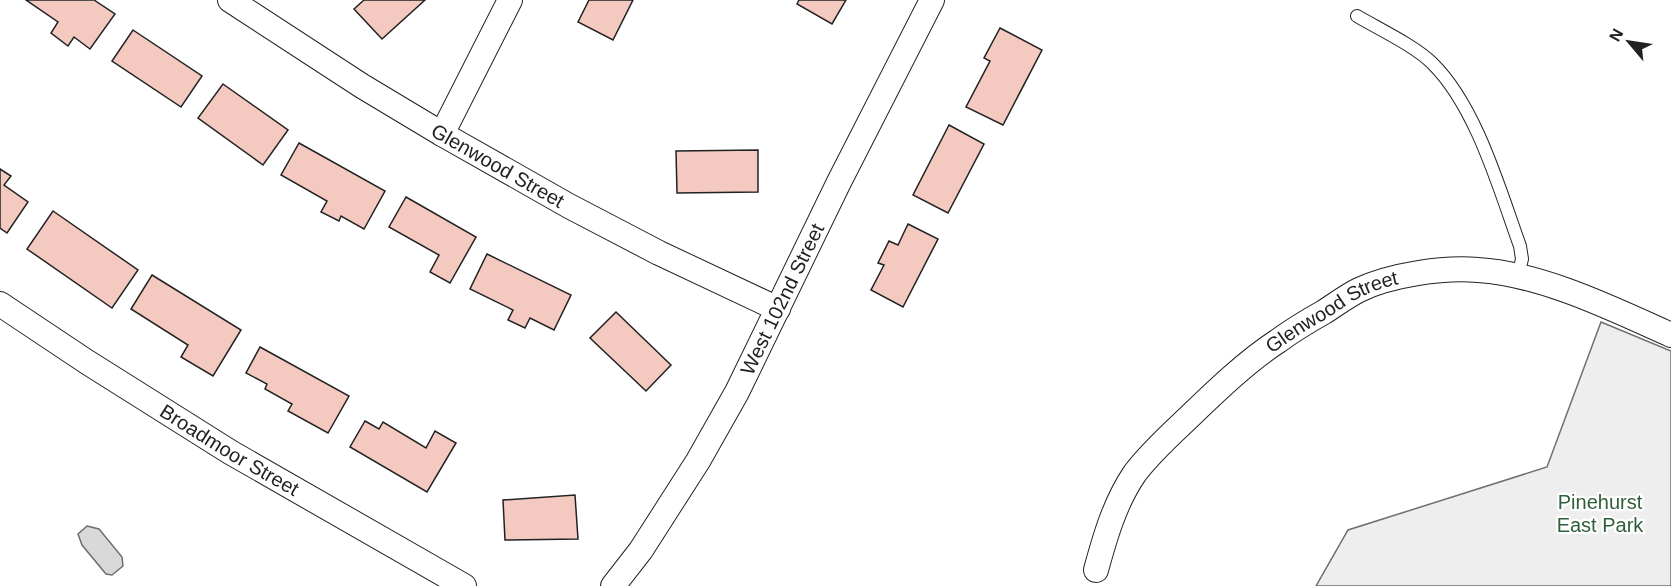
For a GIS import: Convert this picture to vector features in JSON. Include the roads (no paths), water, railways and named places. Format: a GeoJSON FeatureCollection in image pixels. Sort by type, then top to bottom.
{"type":"FeatureCollection","features":[{"type":"Feature","properties":{"kind":"street","name":"Glenwood Street"},"geometry":{"type":"LineString","coordinates":[[230,0],[362,86],[569,206],[778,309]]}},
{"type":"Feature","properties":{"kind":"street"},"geometry":{"type":"LineString","coordinates":[[442,134],[510,0]]}},
{"type":"Feature","properties":{"kind":"street","name":"West 102nd Street"},"geometry":{"type":"LineString","coordinates":[[613,586],[641,550],[698,461],[737,392],[839,182],[932,0]]}},
{"type":"Feature","properties":{"kind":"street","name":"Glenwood Street"},"geometry":{"type":"LineString","coordinates":[[1096,570],[1107,533],[1122,496],[1135,473],[1158,447],[1219,389],[1276,342],[1359,290],[1386,280],[1432,271],[1478,270],[1518,276],[1545,284],[1607,307],[1671,335]]}},
{"type":"Feature","properties":{"kind":"street","name":"Broadmoor Street"},"geometry":{"type":"LineString","coordinates":[[0,304],[230,452],[464,586]]}},
{"type":"Feature","properties":{"kind":"lane"},"geometry":{"type":"LineString","coordinates":[[1357,16],[1432,62],[1461,101],[1484,150],[1520,246],[1522,259],[1518,276]]}},
{"type":"Feature","properties":{"kind":"park label","name":"Pinehurst East Park"},"geometry":{"type":"Point","coordinates":[1600,514]}}]}
